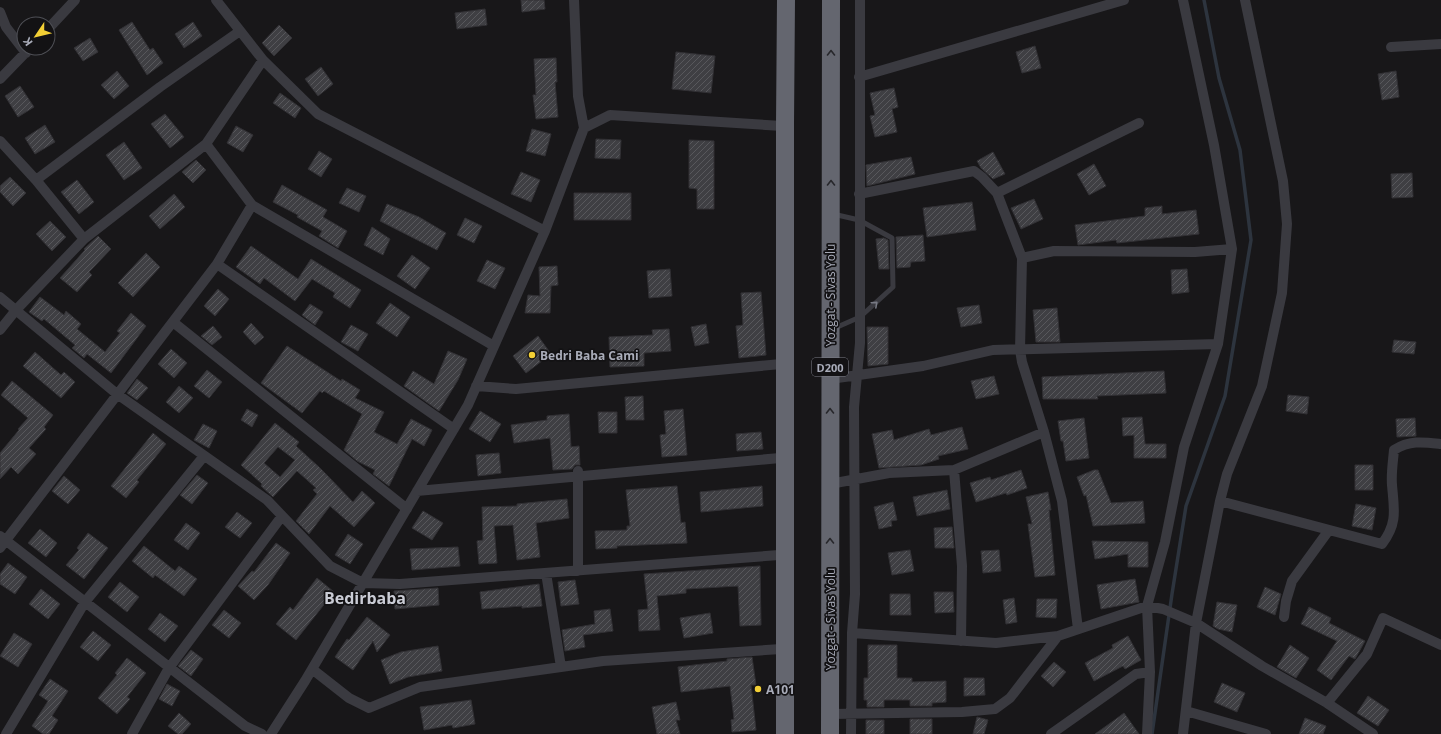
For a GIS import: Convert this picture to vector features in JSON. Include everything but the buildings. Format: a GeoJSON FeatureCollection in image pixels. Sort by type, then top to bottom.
{"type":"FeatureCollection","features":[{"type":"Feature","properties":{"kind":"highway"},"geometry":{"type":"LineString","coordinates":[[784,734],[784,124],[786,0]]}},
{"type":"Feature","properties":{"kind":"highway","name":"Yozgat - Sivas Yolu"},"geometry":{"type":"LineString","coordinates":[[830,734],[831,0]]}},
{"type":"Feature","properties":{"kind":"street"},"geometry":{"type":"LineString","coordinates":[[56,20],[75,0]]}},
{"type":"Feature","properties":{"kind":"street"},"geometry":{"type":"LineString","coordinates":[[216,0],[263,60],[318,114],[545,231]]}},
{"type":"Feature","properties":{"kind":"street"},"geometry":{"type":"LineString","coordinates":[[271,734],[312,669],[454,429],[476,386],[545,231],[584,128],[578,96],[574,0]]}},
{"type":"Feature","properties":{"kind":"street"},"geometry":{"type":"LineString","coordinates":[[782,0],[779,555],[784,734]]}},
{"type":"Feature","properties":{"kind":"street"},"geometry":{"type":"LineString","coordinates":[[851,734],[852,633],[855,594],[854,407],[858,376],[860,317],[860,0]]}},
{"type":"Feature","properties":{"kind":"street"},"geometry":{"type":"LineString","coordinates":[[859,77],[1124,0]]}},
{"type":"Feature","properties":{"kind":"street"},"geometry":{"type":"LineString","coordinates":[[1147,734],[1150,672],[1147,606],[1165,542],[1184,447],[1218,344],[1232,249],[1214,144],[1183,0]]}},
{"type":"Feature","properties":{"kind":"street"},"geometry":{"type":"LineString","coordinates":[[1182,734],[1186,711],[1192,622],[1220,501],[1228,474],[1262,386],[1282,293],[1287,224],[1283,181],[1245,0]]}},
{"type":"Feature","properties":{"kind":"street"},"geometry":{"type":"LineString","coordinates":[[0,12],[6,27],[16,37]]}},
{"type":"Feature","properties":{"kind":"street"},"geometry":{"type":"LineString","coordinates":[[36,180],[160,87],[240,31]]}},
{"type":"Feature","properties":{"kind":"street"},"geometry":{"type":"LineString","coordinates":[[1391,47],[1441,44]]}},
{"type":"Feature","properties":{"kind":"street"},"geometry":{"type":"LineString","coordinates":[[0,79],[22,56]]}},
{"type":"Feature","properties":{"kind":"street"},"geometry":{"type":"LineString","coordinates":[[0,330],[16,310],[84,239],[206,144],[263,60]]}},
{"type":"Feature","properties":{"kind":"street"},"geometry":{"type":"LineString","coordinates":[[584,128],[610,115],[782,126]]}},
{"type":"Feature","properties":{"kind":"street"},"geometry":{"type":"LineString","coordinates":[[997,193],[1139,123]]}},
{"type":"Feature","properties":{"kind":"street"},"geometry":{"type":"LineString","coordinates":[[0,141],[36,180],[84,239]]}},
{"type":"Feature","properties":{"kind":"street"},"geometry":{"type":"LineString","coordinates":[[206,144],[252,205],[494,346]]}},
{"type":"Feature","properties":{"kind":"street"},"geometry":{"type":"LineString","coordinates":[[859,194],[974,171],[997,193],[1022,258],[1020,350],[1022,362],[1044,432],[1062,501],[1078,629]]}},
{"type":"Feature","properties":{"kind":"street"},"geometry":{"type":"LineString","coordinates":[[252,205],[217,264],[2,542],[85,602],[245,726],[262,734]]}},
{"type":"Feature","properties":{"kind":"street"},"geometry":{"type":"LineString","coordinates":[[1022,258],[1054,251],[1195,252],[1232,249]]}},
{"type":"Feature","properties":{"kind":"street"},"geometry":{"type":"LineString","coordinates":[[217,264],[454,429]]}},
{"type":"Feature","properties":{"kind":"street"},"geometry":{"type":"LineString","coordinates":[[0,297],[117,394],[267,500],[330,566],[363,582],[400,584],[779,555]]}},
{"type":"Feature","properties":{"kind":"street"},"geometry":{"type":"LineString","coordinates":[[172,322],[407,509]]}},
{"type":"Feature","properties":{"kind":"street"},"geometry":{"type":"LineString","coordinates":[[830,379],[923,366],[993,350],[1218,344]]}},
{"type":"Feature","properties":{"kind":"street"},"geometry":{"type":"LineString","coordinates":[[476,386],[516,390],[780,364]]}},
{"type":"Feature","properties":{"kind":"street"},"geometry":{"type":"LineString","coordinates":[[830,484],[889,474],[954,470],[1044,432]]}},
{"type":"Feature","properties":{"kind":"street"},"geometry":{"type":"LineString","coordinates":[[1220,501],[1382,544],[1389,535],[1394,521],[1392,484],[1394,450],[1403,444],[1415,441],[1441,444]]}},
{"type":"Feature","properties":{"kind":"street"},"geometry":{"type":"LineString","coordinates":[[6,734],[85,602],[204,456]]}},
{"type":"Feature","properties":{"kind":"street"},"geometry":{"type":"LineString","coordinates":[[417,491],[578,474],[780,458]]}},
{"type":"Feature","properties":{"kind":"street"},"geometry":{"type":"LineString","coordinates":[[954,470],[962,566],[961,641]]}},
{"type":"Feature","properties":{"kind":"street"},"geometry":{"type":"LineString","coordinates":[[578,474],[578,571]]}},
{"type":"Feature","properties":{"kind":"street"},"geometry":{"type":"LineString","coordinates":[[132,734],[169,668],[282,516]]}},
{"type":"Feature","properties":{"kind":"street"},"geometry":{"type":"LineString","coordinates":[[1284,617],[1286,601],[1292,581],[1329,530]]}},
{"type":"Feature","properties":{"kind":"street"},"geometry":{"type":"LineString","coordinates":[[546,573],[561,667]]}},
{"type":"Feature","properties":{"kind":"street"},"geometry":{"type":"LineString","coordinates":[[852,633],[996,643],[1058,636],[1147,606],[1163,609],[1192,622],[1262,666],[1327,702],[1373,734]]}},
{"type":"Feature","properties":{"kind":"street"},"geometry":{"type":"LineString","coordinates":[[1327,702],[1367,654],[1383,618],[1441,646]]}},
{"type":"Feature","properties":{"kind":"street"},"geometry":{"type":"LineString","coordinates":[[831,714],[962,712],[995,709],[1010,698],[1058,636]]}},
{"type":"Feature","properties":{"kind":"street"},"geometry":{"type":"LineString","coordinates":[[312,669],[349,698],[369,708],[420,687],[603,661],[781,649]]}},
{"type":"Feature","properties":{"kind":"street"},"geometry":{"type":"LineString","coordinates":[[1051,734],[1136,674],[1150,672]]}},
{"type":"Feature","properties":{"kind":"street"},"geometry":{"type":"LineString","coordinates":[[1186,711],[1266,734]]}},
{"type":"Feature","properties":{"kind":"lane"},"geometry":{"type":"LineString","coordinates":[[830,330],[860,317],[893,287],[892,238],[859,220],[831,214]]}},
{"type":"Feature","properties":{"kind":"waterway"},"geometry":{"type":"LineString","coordinates":[[1152,734],[1186,506],[1225,396],[1251,240],[1240,150],[1219,78],[1204,0]]}},
{"type":"Feature","properties":{"kind":"place","name":"Bedri Baba Cami"},"geometry":{"type":"Point","coordinates":[532,355]}},
{"type":"Feature","properties":{"kind":"place","name":"A101"},"geometry":{"type":"Point","coordinates":[758,689]}},
{"type":"Feature","properties":{"kind":"district","name":"Bedirbaba"},"geometry":{"type":"Point","coordinates":[365,598]}}]}
